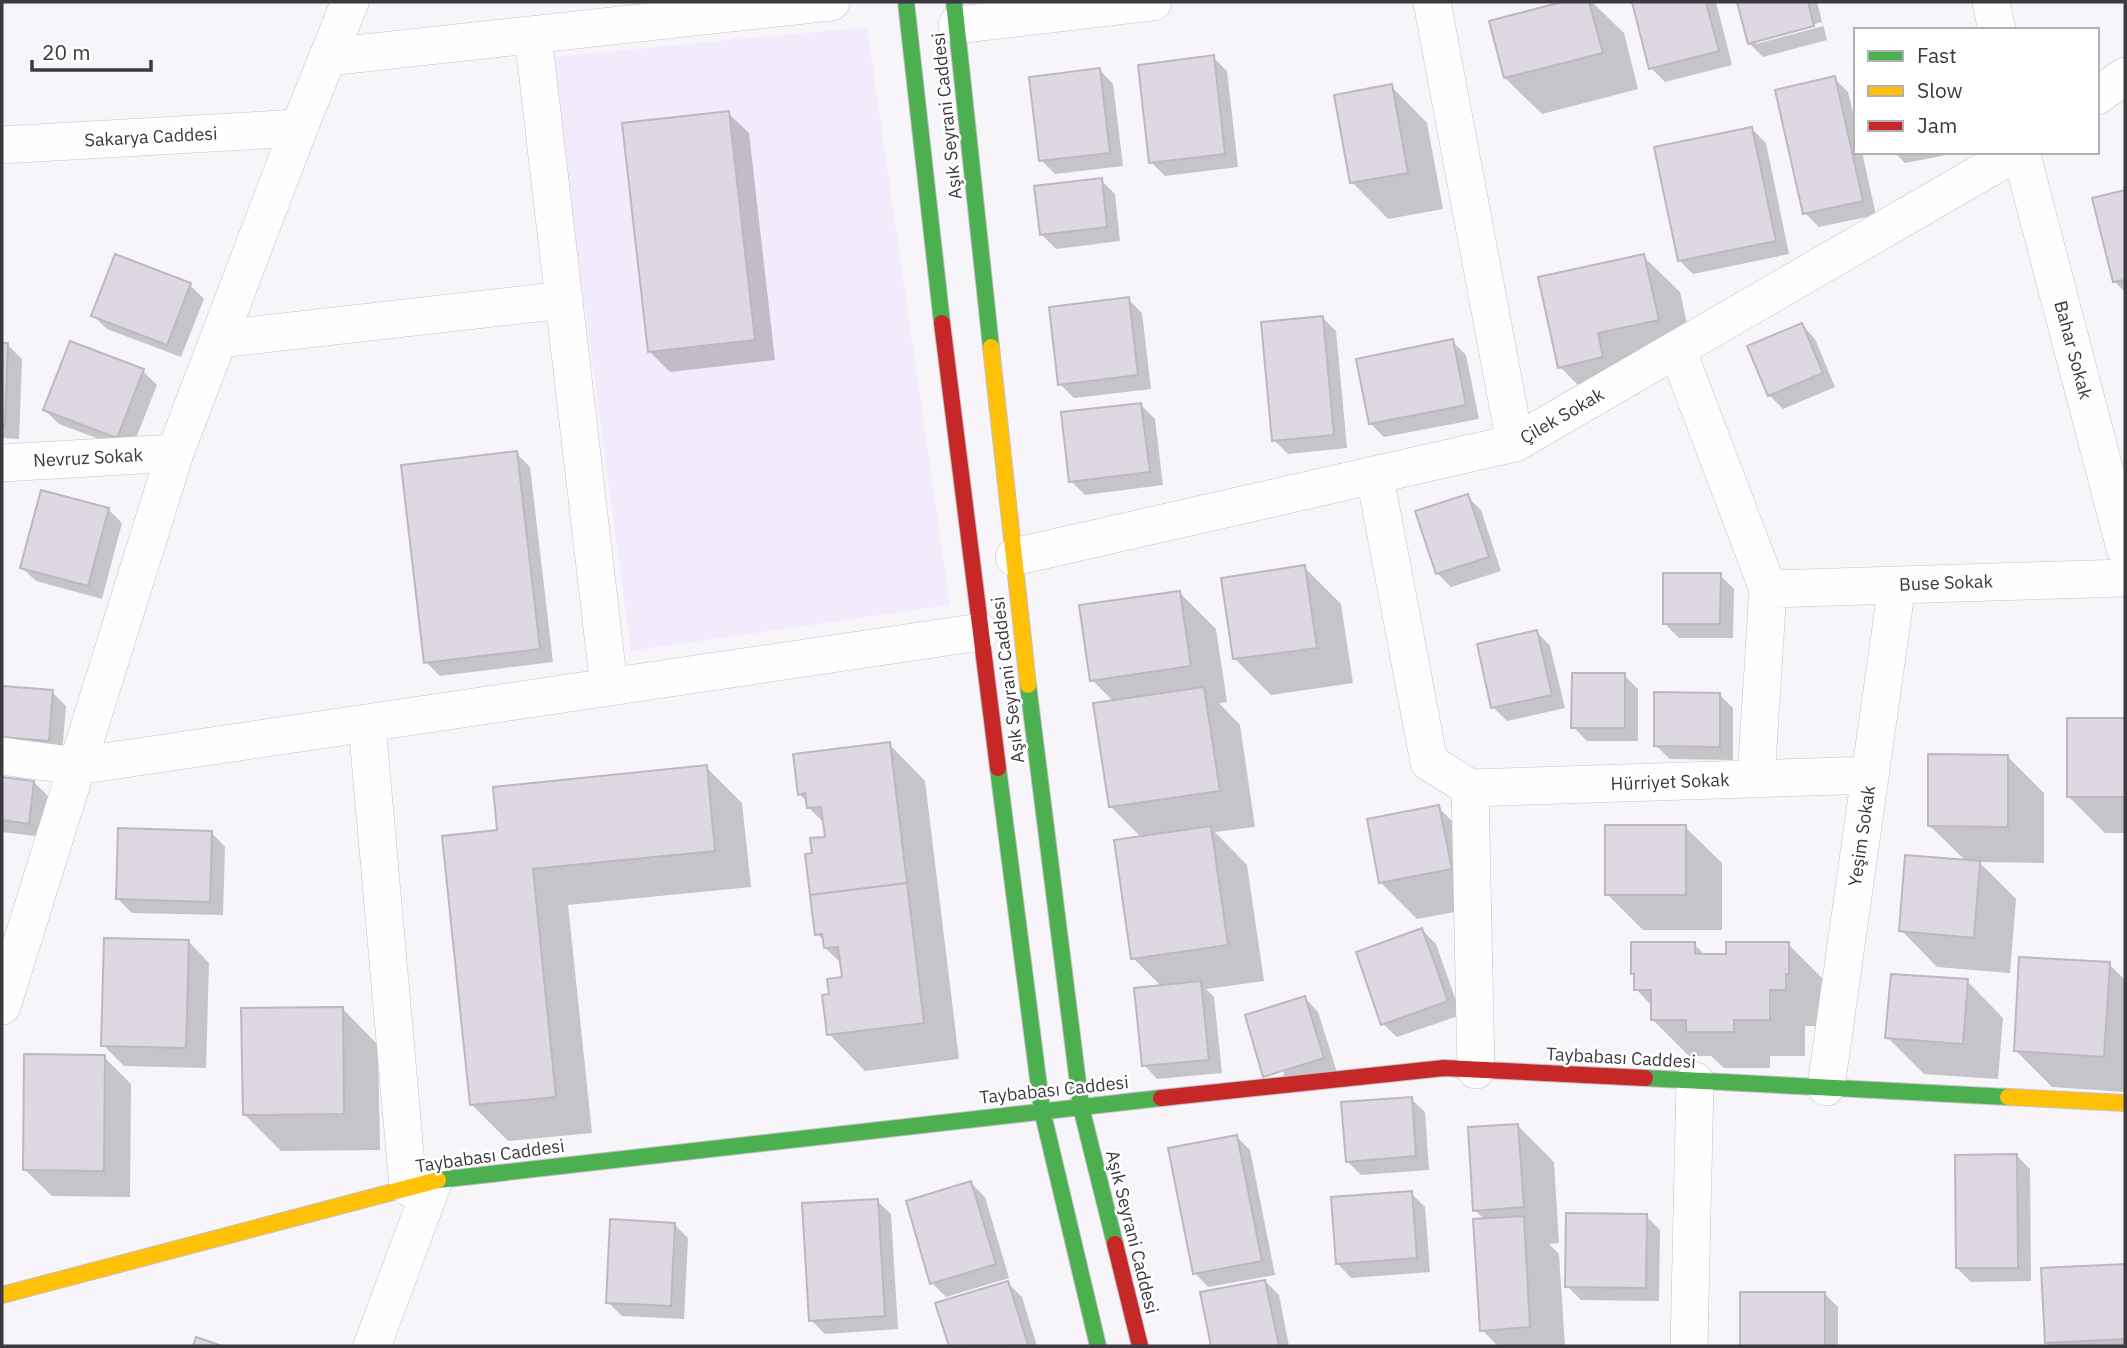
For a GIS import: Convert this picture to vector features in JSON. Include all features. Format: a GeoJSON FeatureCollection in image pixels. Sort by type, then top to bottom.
{"type":"FeatureCollection","features":[{"type":"Feature","properties":{"kind":"main road"},"geometry":{"type":"LineString","coordinates":[[906,2],[953,422],[1042,1110],[1098,1346]]}},
{"type":"Feature","properties":{"kind":"main road","name":"Aşık Seyrani Caddesi"},"geometry":{"type":"LineString","coordinates":[[956,13],[1014,557],[1081,1107],[1140,1346]]}},
{"type":"Feature","properties":{"kind":"main road","name":"Taybabası Caddesi"},"geometry":{"type":"LineString","coordinates":[[2,1295],[421,1184],[1042,1110],[1444,1068],[2125,1103]]}},
{"type":"Feature","properties":{"kind":"street"},"geometry":{"type":"LineString","coordinates":[[2,1006],[175,453],[350,2]]}},
{"type":"Feature","properties":{"kind":"street"},"geometry":{"type":"LineString","coordinates":[[328,57],[831,2]]}},
{"type":"Feature","properties":{"kind":"street"},"geometry":{"type":"LineString","coordinates":[[956,13],[1153,2]]}},
{"type":"Feature","properties":{"kind":"street"},"geometry":{"type":"LineString","coordinates":[[1432,2],[1515,443]]}},
{"type":"Feature","properties":{"kind":"street"},"geometry":{"type":"LineString","coordinates":[[1991,2],[1997,28]]}},
{"type":"Feature","properties":{"kind":"street"},"geometry":{"type":"LineString","coordinates":[[533,35],[608,687]]}},
{"type":"Feature","properties":{"kind":"street"},"geometry":{"type":"LineString","coordinates":[[2099,95],[2125,76]]}},
{"type":"Feature","properties":{"kind":"street","name":"Sakarya Caddesi"},"geometry":{"type":"LineString","coordinates":[[2,145],[299,128]]}},
{"type":"Feature","properties":{"kind":"street","name":"Çilek Sokak"},"geometry":{"type":"LineString","coordinates":[[1014,557],[1515,443],[2016,154]]}},
{"type":"Feature","properties":{"kind":"street","name":"Bahar Sokak"},"geometry":{"type":"LineString","coordinates":[[2020,154],[2125,548]]}},
{"type":"Feature","properties":{"kind":"street"},"geometry":{"type":"LineString","coordinates":[[219,339],[564,300]]}},
{"type":"Feature","properties":{"kind":"street"},"geometry":{"type":"LineString","coordinates":[[1677,349],[1768,589],[1756,779]]}},
{"type":"Feature","properties":{"kind":"street","name":"Nevruz Sokak"},"geometry":{"type":"LineString","coordinates":[[2,463],[175,453]]}},
{"type":"Feature","properties":{"kind":"street"},"geometry":{"type":"LineString","coordinates":[[1375,477],[1429,762],[1470,788],[1476,1070]]}},
{"type":"Feature","properties":{"kind":"street","name":"Buse Sokak"},"geometry":{"type":"LineString","coordinates":[[1768,589],[2125,578]]}},
{"type":"Feature","properties":{"kind":"street","name":"Yeşim Sokak"},"geometry":{"type":"LineString","coordinates":[[1826,1087],[1897,585]]}},
{"type":"Feature","properties":{"kind":"street"},"geometry":{"type":"LineString","coordinates":[[2,756],[77,766],[980,632]]}},
{"type":"Feature","properties":{"kind":"street"},"geometry":{"type":"LineString","coordinates":[[367,724],[421,1184],[372,1346]]}},
{"type":"Feature","properties":{"kind":"street","name":"Hürriyet Sokak"},"geometry":{"type":"LineString","coordinates":[[1470,788],[1870,775]]}},
{"type":"Feature","properties":{"kind":"street"},"geometry":{"type":"LineString","coordinates":[[1689,1346],[1695,1081]]}},
{"type":"Feature","properties":{"kind":"shaded area"},"geometry":{"type":"Polygon","coordinates":[[[867,27],[950,605],[631,651],[551,57],[867,27]]]}},
{"type":"Feature","properties":{"kind":"building"},"geometry":{"type":"Polygon","coordinates":[[[1562,2],[1589,2],[1603,53],[1504,78],[1489,21],[1562,2]]]}},
{"type":"Feature","properties":{"kind":"building"},"geometry":{"type":"Polygon","coordinates":[[[1632,2],[1706,2],[1719,51],[1649,69],[1632,2]]]}},
{"type":"Feature","properties":{"kind":"building"},"geometry":{"type":"Polygon","coordinates":[[[1737,2],[1808,2],[1814,26],[1748,44],[1737,2]]]}},
{"type":"Feature","properties":{"kind":"building"},"geometry":{"type":"Polygon","coordinates":[[[1214,55],[1225,154],[1149,163],[1138,65],[1214,55]]]}},
{"type":"Feature","properties":{"kind":"building"},"geometry":{"type":"Polygon","coordinates":[[[1100,68],[1110,153],[1039,161],[1029,77],[1100,68]]]}},
{"type":"Feature","properties":{"kind":"building"},"geometry":{"type":"Polygon","coordinates":[[[1835,76],[1863,201],[1803,214],[1775,90],[1835,76]]]}},
{"type":"Feature","properties":{"kind":"building"},"geometry":{"type":"Polygon","coordinates":[[[1392,84],[1408,173],[1350,183],[1334,95],[1392,84]]]}},
{"type":"Feature","properties":{"kind":"building"},"geometry":{"type":"Polygon","coordinates":[[[729,111],[755,340],[648,352],[622,123],[729,111]]]}},
{"type":"Feature","properties":{"kind":"building"},"geometry":{"type":"Polygon","coordinates":[[[1752,127],[1776,241],[1678,261],[1654,147],[1752,127]]]}},
{"type":"Feature","properties":{"kind":"building"},"geometry":{"type":"Polygon","coordinates":[[[1102,178],[1107,227],[1040,235],[1034,186],[1102,178]]]}},
{"type":"Feature","properties":{"kind":"building"},"geometry":{"type":"Polygon","coordinates":[[[2125,190],[2125,280],[2113,282],[2092,198],[2125,190]]]}},
{"type":"Feature","properties":{"kind":"building"},"geometry":{"type":"Polygon","coordinates":[[[115,254],[191,283],[167,345],[91,316],[115,254]]]}},
{"type":"Feature","properties":{"kind":"building"},"geometry":{"type":"Polygon","coordinates":[[[1644,254],[1659,320],[1598,333],[1603,357],[1558,368],[1538,277],[1644,254]]]}},
{"type":"Feature","properties":{"kind":"building"},"geometry":{"type":"Polygon","coordinates":[[[1129,297],[1138,375],[1058,385],[1049,307],[1129,297]]]}},
{"type":"Feature","properties":{"kind":"building"},"geometry":{"type":"Polygon","coordinates":[[[1323,316],[1334,435],[1272,441],[1261,322],[1323,316]]]}},
{"type":"Feature","properties":{"kind":"building"},"geometry":{"type":"Polygon","coordinates":[[[1802,323],[1823,373],[1768,396],[1747,346],[1802,323]]]}},
{"type":"Feature","properties":{"kind":"building"},"geometry":{"type":"Polygon","coordinates":[[[1453,339],[1466,405],[1369,424],[1356,359],[1453,339]]]}},
{"type":"Feature","properties":{"kind":"building"},"geometry":{"type":"Polygon","coordinates":[[[70,341],[144,369],[117,438],[43,410],[70,341]]]}},
{"type":"Feature","properties":{"kind":"building"},"geometry":{"type":"Polygon","coordinates":[[[2,343],[8,343],[5,426],[2,425],[2,343]]]}},
{"type":"Feature","properties":{"kind":"building"},"geometry":{"type":"Polygon","coordinates":[[[1141,403],[1150,472],[1069,482],[1061,412],[1141,403]]]}},
{"type":"Feature","properties":{"kind":"building"},"geometry":{"type":"Polygon","coordinates":[[[517,451],[540,649],[424,663],[401,465],[517,451]]]}},
{"type":"Feature","properties":{"kind":"building"},"geometry":{"type":"Polygon","coordinates":[[[41,490],[109,508],[88,586],[20,568],[41,490]]]}},
{"type":"Feature","properties":{"kind":"building"},"geometry":{"type":"Polygon","coordinates":[[[1468,494],[1489,557],[1436,574],[1415,511],[1468,494]]]}},
{"type":"Feature","properties":{"kind":"building"},"geometry":{"type":"Polygon","coordinates":[[[1305,565],[1317,648],[1233,659],[1221,578],[1305,565]]]}},
{"type":"Feature","properties":{"kind":"building"},"geometry":{"type":"Polygon","coordinates":[[[1663,573],[1721,573],[1720,624],[1663,624],[1663,573]]]}},
{"type":"Feature","properties":{"kind":"building"},"geometry":{"type":"Polygon","coordinates":[[[1180,591],[1191,666],[1090,681],[1079,605],[1180,591]]]}},
{"type":"Feature","properties":{"kind":"building"},"geometry":{"type":"Polygon","coordinates":[[[1537,630],[1552,695],[1491,708],[1477,644],[1537,630]]]}},
{"type":"Feature","properties":{"kind":"building"},"geometry":{"type":"Polygon","coordinates":[[[1572,673],[1625,673],[1625,728],[1571,728],[1572,673]]]}},
{"type":"Feature","properties":{"kind":"building"},"geometry":{"type":"Polygon","coordinates":[[[2,686],[53,690],[49,741],[2,737],[2,686]]]}},
{"type":"Feature","properties":{"kind":"building"},"geometry":{"type":"Polygon","coordinates":[[[1204,687],[1220,791],[1109,807],[1093,703],[1204,687]]]}},
{"type":"Feature","properties":{"kind":"building"},"geometry":{"type":"Polygon","coordinates":[[[1654,692],[1720,693],[1720,747],[1654,746],[1654,692]]]}},
{"type":"Feature","properties":{"kind":"building"},"geometry":{"type":"Polygon","coordinates":[[[2067,718],[2125,718],[2125,797],[2067,797],[2067,718]]]}},
{"type":"Feature","properties":{"kind":"building"},"geometry":{"type":"Polygon","coordinates":[[[890,742],[907,883],[810,895],[805,854],[812,853],[810,838],[825,837],[821,807],[807,808],[805,793],[798,795],[793,754],[890,742]]]}},
{"type":"Feature","properties":{"kind":"building"},"geometry":{"type":"Polygon","coordinates":[[[1928,754],[2008,755],[2008,827],[1928,826],[1928,754]]]}},
{"type":"Feature","properties":{"kind":"building"},"geometry":{"type":"Polygon","coordinates":[[[707,765],[715,851],[533,869],[556,1097],[470,1105],[442,836],[497,830],[493,787],[707,765]]]}},
{"type":"Feature","properties":{"kind":"building"},"geometry":{"type":"Polygon","coordinates":[[[2,777],[34,781],[29,824],[2,820],[2,777]]]}},
{"type":"Feature","properties":{"kind":"building"},"geometry":{"type":"Polygon","coordinates":[[[1439,805],[1452,869],[1379,883],[1367,819],[1439,805]]]}},
{"type":"Feature","properties":{"kind":"building"},"geometry":{"type":"Polygon","coordinates":[[[1605,825],[1686,825],[1686,895],[1605,895],[1605,825]]]}},
{"type":"Feature","properties":{"kind":"building"},"geometry":{"type":"Polygon","coordinates":[[[1211,826],[1228,945],[1131,959],[1114,840],[1211,826]]]}},
{"type":"Feature","properties":{"kind":"building"},"geometry":{"type":"Polygon","coordinates":[[[118,828],[212,831],[210,902],[116,899],[118,828]]]}},
{"type":"Feature","properties":{"kind":"building"},"geometry":{"type":"Polygon","coordinates":[[[1905,855],[1980,861],[1974,938],[1899,931],[1905,855]]]}},
{"type":"Feature","properties":{"kind":"building"},"geometry":{"type":"Polygon","coordinates":[[[907,883],[924,1023],[827,1035],[822,995],[829,994],[827,979],[842,977],[838,947],[824,948],[822,934],[815,935],[810,895],[907,883]]]}},
{"type":"Feature","properties":{"kind":"building"},"geometry":{"type":"Polygon","coordinates":[[[1422,928],[1448,1001],[1381,1025],[1356,952],[1422,928]]]}},
{"type":"Feature","properties":{"kind":"building"},"geometry":{"type":"Polygon","coordinates":[[[104,938],[189,940],[186,1048],[101,1046],[104,938]]]}},
{"type":"Feature","properties":{"kind":"building"},"geometry":{"type":"Polygon","coordinates":[[[1631,942],[1695,942],[1695,954],[1726,954],[1726,942],[1789,942],[1786,990],[1770,990],[1770,1020],[1734,1020],[1734,1032],[1686,1032],[1686,1020],[1651,1020],[1651,990],[1634,990],[1631,942]]]}},
{"type":"Feature","properties":{"kind":"building"},"geometry":{"type":"Polygon","coordinates":[[[2019,957],[2110,962],[2104,1057],[2014,1051],[2019,957]]]}},
{"type":"Feature","properties":{"kind":"building"},"geometry":{"type":"Polygon","coordinates":[[[1891,974],[1968,979],[1963,1044],[1885,1038],[1891,974]]]}},
{"type":"Feature","properties":{"kind":"building"},"geometry":{"type":"Polygon","coordinates":[[[1201,981],[1209,1060],[1142,1066],[1134,988],[1201,981]]]}},
{"type":"Feature","properties":{"kind":"building"},"geometry":{"type":"Polygon","coordinates":[[[1305,996],[1324,1058],[1263,1077],[1245,1015],[1305,996]]]}},
{"type":"Feature","properties":{"kind":"building"},"geometry":{"type":"Polygon","coordinates":[[[343,1007],[344,1114],[243,1115],[241,1008],[343,1007]]]}},
{"type":"Feature","properties":{"kind":"building"},"geometry":{"type":"Polygon","coordinates":[[[24,1054],[105,1055],[104,1171],[23,1170],[24,1054]]]}},
{"type":"Feature","properties":{"kind":"building"},"geometry":{"type":"Polygon","coordinates":[[[1412,1097],[1416,1156],[1346,1162],[1341,1102],[1412,1097]]]}},
{"type":"Feature","properties":{"kind":"building"},"geometry":{"type":"Polygon","coordinates":[[[1518,1124],[1524,1207],[1473,1211],[1468,1127],[1518,1124]]]}},
{"type":"Feature","properties":{"kind":"building"},"geometry":{"type":"Polygon","coordinates":[[[1237,1135],[1262,1261],[1193,1274],[1168,1148],[1237,1135]]]}},
{"type":"Feature","properties":{"kind":"building"},"geometry":{"type":"Polygon","coordinates":[[[2017,1154],[2018,1268],[1956,1268],[1955,1155],[2017,1154]]]}},
{"type":"Feature","properties":{"kind":"building"},"geometry":{"type":"Polygon","coordinates":[[[971,1181],[996,1264],[930,1284],[906,1201],[971,1181]]]}},
{"type":"Feature","properties":{"kind":"building"},"geometry":{"type":"Polygon","coordinates":[[[1412,1191],[1417,1258],[1336,1264],[1331,1197],[1412,1191]]]}},
{"type":"Feature","properties":{"kind":"building"},"geometry":{"type":"Polygon","coordinates":[[[878,1199],[885,1316],[809,1321],[802,1203],[878,1199]]]}},
{"type":"Feature","properties":{"kind":"building"},"geometry":{"type":"Polygon","coordinates":[[[1566,1213],[1647,1214],[1646,1288],[1565,1287],[1566,1213]]]}},
{"type":"Feature","properties":{"kind":"building"},"geometry":{"type":"Polygon","coordinates":[[[1524,1216],[1530,1327],[1480,1331],[1473,1219],[1524,1216]]]}},
{"type":"Feature","properties":{"kind":"building"},"geometry":{"type":"Polygon","coordinates":[[[610,1219],[675,1223],[671,1306],[606,1303],[610,1219]]]}},
{"type":"Feature","properties":{"kind":"building"},"geometry":{"type":"Polygon","coordinates":[[[2125,1264],[2125,1339],[2045,1343],[2041,1268],[2125,1264]]]}},
{"type":"Feature","properties":{"kind":"building"},"geometry":{"type":"Polygon","coordinates":[[[1265,1280],[1279,1346],[1211,1346],[1200,1292],[1265,1280]]]}},
{"type":"Feature","properties":{"kind":"building"},"geometry":{"type":"Polygon","coordinates":[[[1008,1281],[1028,1345],[949,1346],[935,1303],[1008,1281]]]}},
{"type":"Feature","properties":{"kind":"building"},"geometry":{"type":"Polygon","coordinates":[[[1740,1292],[1825,1292],[1825,1346],[1740,1346],[1740,1292]]]}},
{"type":"Feature","properties":{"kind":"building"},"geometry":{"type":"Polygon","coordinates":[[[196,1337],[222,1346],[193,1346],[196,1337]]]}},
{"type":"Feature","properties":{"kind":"traffic: fast"},"geometry":{"type":"LineString","coordinates":[[906,2],[942,323]]}},
{"type":"Feature","properties":{"kind":"traffic: fast"},"geometry":{"type":"LineString","coordinates":[[954,2],[991,347]]}},
{"type":"Feature","properties":{"kind":"traffic: fast"},"geometry":{"type":"LineString","coordinates":[[1028,685],[1081,1107],[1115,1244]]}},
{"type":"Feature","properties":{"kind":"traffic: fast"},"geometry":{"type":"LineString","coordinates":[[998,768],[1042,1110],[1098,1346]]}},
{"type":"Feature","properties":{"kind":"traffic: fast"},"geometry":{"type":"LineString","coordinates":[[1645,1078],[2008,1097]]}},
{"type":"Feature","properties":{"kind":"traffic: fast"},"geometry":{"type":"LineString","coordinates":[[438,1180],[1161,1098]]}},
{"type":"Feature","properties":{"kind":"traffic: slow"},"geometry":{"type":"LineString","coordinates":[[991,347],[1028,685]]}},
{"type":"Feature","properties":{"kind":"traffic: slow"},"geometry":{"type":"LineString","coordinates":[[2008,1097],[2125,1103]]}},
{"type":"Feature","properties":{"kind":"traffic: slow"},"geometry":{"type":"LineString","coordinates":[[2,1295],[438,1180]]}},
{"type":"Feature","properties":{"kind":"traffic: jam"},"geometry":{"type":"LineString","coordinates":[[942,323],[998,768]]}},
{"type":"Feature","properties":{"kind":"traffic: jam"},"geometry":{"type":"LineString","coordinates":[[1161,1098],[1444,1068],[1645,1078]]}},
{"type":"Feature","properties":{"kind":"traffic: jam"},"geometry":{"type":"LineString","coordinates":[[1115,1244],[1140,1346]]}}]}
